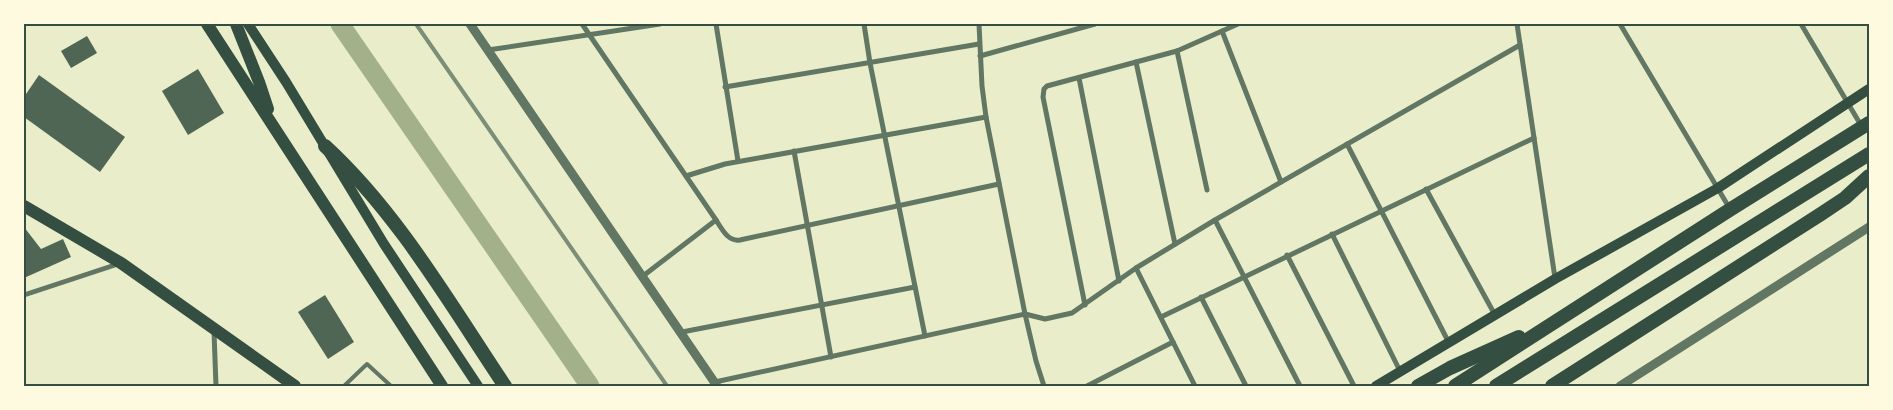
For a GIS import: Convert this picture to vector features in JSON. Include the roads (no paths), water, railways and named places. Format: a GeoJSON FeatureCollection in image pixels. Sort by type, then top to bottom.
{"type":"FeatureCollection","features":[{"type":"Feature","properties":{"kind":"highway"},"geometry":{"type":"LineString","coordinates":[[1455,386],[1866,125]]}},
{"type":"Feature","properties":{"kind":"highway"},"geometry":{"type":"LineString","coordinates":[[325,146],[353,172],[385,209],[505,386]]}},
{"type":"Feature","properties":{"kind":"highway"},"geometry":{"type":"LineString","coordinates":[[1496,386],[1869,154]]}},
{"type":"Feature","properties":{"kind":"highway"},"geometry":{"type":"LineString","coordinates":[[1557,385],[1845,198],[1869,176]]}},
{"type":"Feature","properties":{"kind":"highway"},"geometry":{"type":"LineString","coordinates":[[1418,386],[1473,357],[1546,327]]}},
{"type":"Feature","properties":{"kind":"main road"},"geometry":{"type":"LineString","coordinates":[[207,24],[442,386]]}},
{"type":"Feature","properties":{"kind":"main road"},"geometry":{"type":"LineString","coordinates":[[236,24],[260,82],[273,125]]}},
{"type":"Feature","properties":{"kind":"main road"},"geometry":{"type":"LineString","coordinates":[[248,24],[384,244],[478,386]]}},
{"type":"Feature","properties":{"kind":"main road"},"geometry":{"type":"LineString","coordinates":[[1376,386],[1555,279],[1718,188],[1869,89]]}},
{"type":"Feature","properties":{"kind":"main road"},"geometry":{"type":"LineString","coordinates":[[24,206],[121,263],[295,386]]}},
{"type":"Feature","properties":{"kind":"street"},"geometry":{"type":"LineString","coordinates":[[470,24],[716,384],[1025,314],[1045,319],[1072,312],[1085,305],[1136,268],[1215,220],[1520,45]]}},
{"type":"Feature","properties":{"kind":"street"},"geometry":{"type":"LineString","coordinates":[[582,24],[716,220],[729,238],[736,241],[999,184]]}},
{"type":"Feature","properties":{"kind":"street"},"geometry":{"type":"LineString","coordinates":[[488,50],[589,33],[660,24]]}},
{"type":"Feature","properties":{"kind":"street"},"geometry":{"type":"LineString","coordinates":[[716,24],[738,162]]}},
{"type":"Feature","properties":{"kind":"street"},"geometry":{"type":"LineString","coordinates":[[864,24],[884,135],[925,336]]}},
{"type":"Feature","properties":{"kind":"street"},"geometry":{"type":"LineString","coordinates":[[979,24],[979,44],[986,117],[1025,314],[1044,386]]}},
{"type":"Feature","properties":{"kind":"street"},"geometry":{"type":"LineString","coordinates":[[980,56],[1095,24]]}},
{"type":"Feature","properties":{"kind":"street"},"geometry":{"type":"LineString","coordinates":[[1085,305],[1043,93],[1047,86],[1177,50],[1238,24]]}},
{"type":"Feature","properties":{"kind":"street"},"geometry":{"type":"LineString","coordinates":[[1517,24],[1555,279]]}},
{"type":"Feature","properties":{"kind":"street"},"geometry":{"type":"LineString","coordinates":[[1620,24],[1731,209]]}},
{"type":"Feature","properties":{"kind":"street"},"geometry":{"type":"LineString","coordinates":[[1801,24],[1848,104],[1866,125]]}},
{"type":"Feature","properties":{"kind":"street"},"geometry":{"type":"LineString","coordinates":[[1222,31],[1281,182]]}},
{"type":"Feature","properties":{"kind":"street"},"geometry":{"type":"LineString","coordinates":[[725,87],[979,44]]}},
{"type":"Feature","properties":{"kind":"street"},"geometry":{"type":"LineString","coordinates":[[1177,50],[1207,190]]}},
{"type":"Feature","properties":{"kind":"street"},"geometry":{"type":"LineString","coordinates":[[1136,62],[1175,244]]}},
{"type":"Feature","properties":{"kind":"street"},"geometry":{"type":"LineString","coordinates":[[1079,78],[1119,281]]}},
{"type":"Feature","properties":{"kind":"street"},"geometry":{"type":"LineString","coordinates":[[686,176],[711,167],[986,117]]}},
{"type":"Feature","properties":{"kind":"street"},"geometry":{"type":"LineString","coordinates":[[1160,317],[1534,138]]}},
{"type":"Feature","properties":{"kind":"street"},"geometry":{"type":"LineString","coordinates":[[1347,144],[1449,343]]}},
{"type":"Feature","properties":{"kind":"street"},"geometry":{"type":"LineString","coordinates":[[794,151],[831,357]]}},
{"type":"Feature","properties":{"kind":"street"},"geometry":{"type":"LineString","coordinates":[[1426,189],[1495,315]]}},
{"type":"Feature","properties":{"kind":"street"},"geometry":{"type":"LineString","coordinates":[[643,276],[716,220]]}},
{"type":"Feature","properties":{"kind":"street"},"geometry":{"type":"LineString","coordinates":[[1215,220],[1300,386]]}},
{"type":"Feature","properties":{"kind":"street"},"geometry":{"type":"LineString","coordinates":[[1620,386],[1869,227]]}},
{"type":"Feature","properties":{"kind":"street"},"geometry":{"type":"LineString","coordinates":[[1332,234],[1401,372]]}},
{"type":"Feature","properties":{"kind":"street"},"geometry":{"type":"LineString","coordinates":[[1287,255],[1354,386]]}},
{"type":"Feature","properties":{"kind":"street"},"geometry":{"type":"LineString","coordinates":[[24,295],[121,263]]}},
{"type":"Feature","properties":{"kind":"street"},"geometry":{"type":"LineString","coordinates":[[1136,268],[1194,386]]}},
{"type":"Feature","properties":{"kind":"street"},"geometry":{"type":"LineString","coordinates":[[682,332],[915,287]]}},
{"type":"Feature","properties":{"kind":"street"},"geometry":{"type":"LineString","coordinates":[[1201,296],[1246,386]]}},
{"type":"Feature","properties":{"kind":"street"},"geometry":{"type":"LineString","coordinates":[[214,328],[216,386]]}},
{"type":"Feature","properties":{"kind":"street"},"geometry":{"type":"LineString","coordinates":[[1087,386],[1173,342]]}},
{"type":"Feature","properties":{"kind":"lane"},"geometry":{"type":"LineString","coordinates":[[344,386],[367,364],[391,386]]}},
{"type":"Feature","properties":{"kind":"waterway"},"geometry":{"type":"LineString","coordinates":[[340,24],[590,386]]}},
{"type":"Feature","properties":{"kind":"railway"},"geometry":{"type":"LineString","coordinates":[[416,24],[667,386]]}}]}
